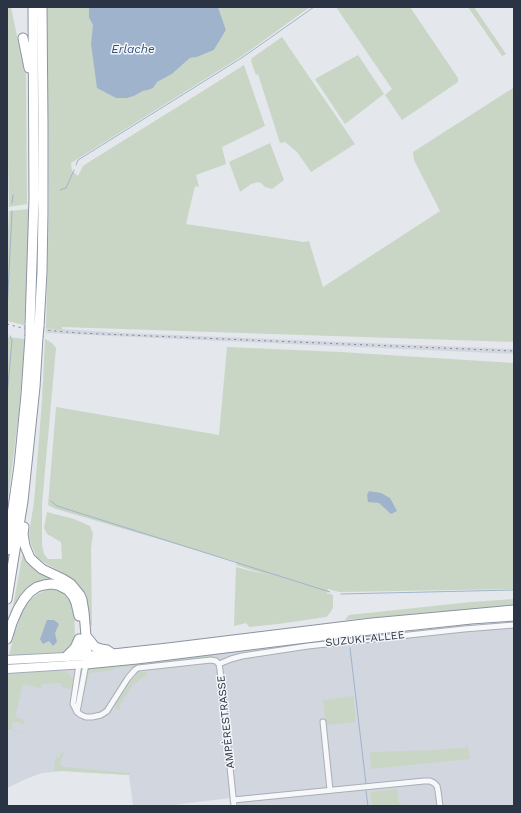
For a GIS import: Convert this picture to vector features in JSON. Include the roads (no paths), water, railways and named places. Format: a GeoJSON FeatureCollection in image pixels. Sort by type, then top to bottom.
{"type":"FeatureCollection","features":[{"type":"Feature","properties":{"kind":"highway"},"geometry":{"type":"LineString","coordinates":[[33,7],[35,326]]}},
{"type":"Feature","properties":{"kind":"highway"},"geometry":{"type":"LineString","coordinates":[[7,550],[19,466],[26,395],[42,272],[42,7]]}},
{"type":"Feature","properties":{"kind":"highway"},"geometry":{"type":"LineString","coordinates":[[23,38],[29,68],[30,91],[34,96]]}},
{"type":"Feature","properties":{"kind":"highway"},"geometry":{"type":"LineString","coordinates":[[7,599],[23,501],[35,388],[34,337]]}},
{"type":"Feature","properties":{"kind":"highway"},"geometry":{"type":"LineString","coordinates":[[23,501],[25,514],[23,534],[25,546],[30,558],[38,566],[68,581],[77,591],[82,600],[83,660],[137,659],[378,628],[514,616]]}},
{"type":"Feature","properties":{"kind":"highway"},"geometry":{"type":"LineString","coordinates":[[7,639],[15,616],[24,599],[30,592],[38,587],[51,584],[64,588],[73,596],[78,609],[83,636],[101,649],[107,650],[114,654],[372,622],[514,610]]}},
{"type":"Feature","properties":{"kind":"highway"},"geometry":{"type":"LineString","coordinates":[[66,657],[75,648],[83,636]]}},
{"type":"Feature","properties":{"kind":"main road"},"geometry":{"type":"LineString","coordinates":[[7,669],[83,660],[114,654]]}},
{"type":"Feature","properties":{"kind":"main road"},"geometry":{"type":"LineString","coordinates":[[7,660],[66,657],[83,660]]}},
{"type":"Feature","properties":{"kind":"street","name":"SUZUKI-ALLEE"},"geometry":{"type":"LineString","coordinates":[[219,664],[242,656],[308,646],[514,625]]}},
{"type":"Feature","properties":{"kind":"street","name":"AMPÈRESTRASSE"},"geometry":{"type":"LineString","coordinates":[[83,660],[77,712],[86,717],[96,717],[104,714],[128,678],[138,668],[211,660],[216,661],[219,664],[220,670],[234,803]]}},
{"type":"Feature","properties":{"kind":"street"},"geometry":{"type":"LineString","coordinates":[[323,722],[330,790]]}},
{"type":"Feature","properties":{"kind":"street"},"geometry":{"type":"LineString","coordinates":[[234,803],[330,790],[430,781],[437,786],[440,806]]}},
{"type":"Feature","properties":{"kind":"water","name":"Erlache"},"geometry":{"type":"Polygon","coordinates":[[[89,7],[218,7],[226,30],[214,50],[197,57],[190,58],[172,74],[157,82],[153,88],[127,98],[116,98],[97,88],[91,44],[93,25],[89,18],[89,7]]]}},
{"type":"Feature","properties":{"kind":"water"},"geometry":{"type":"Polygon","coordinates":[[[369,491],[381,493],[390,498],[397,511],[391,514],[379,503],[368,502],[367,495],[369,491]]]}},
{"type":"Feature","properties":{"kind":"water"},"geometry":{"type":"Polygon","coordinates":[[[47,620],[54,620],[59,624],[55,633],[57,642],[53,646],[49,641],[43,644],[40,639],[47,620]]]}},
{"type":"Feature","properties":{"kind":"waterway"},"geometry":{"type":"LineString","coordinates":[[76,165],[78,160],[243,57],[314,7]]}},
{"type":"Feature","properties":{"kind":"waterway"},"geometry":{"type":"LineString","coordinates":[[60,190],[66,188],[74,170]]}},
{"type":"Feature","properties":{"kind":"waterway"},"geometry":{"type":"LineString","coordinates":[[12,203],[13,195]]}},
{"type":"Feature","properties":{"kind":"waterway"},"geometry":{"type":"LineString","coordinates":[[7,313],[12,211]]}},
{"type":"Feature","properties":{"kind":"waterway"},"geometry":{"type":"LineString","coordinates":[[7,397],[12,340],[10,336]]}},
{"type":"Feature","properties":{"kind":"waterway"},"geometry":{"type":"LineString","coordinates":[[51,501],[57,506],[330,592]]}},
{"type":"Feature","properties":{"kind":"waterway"},"geometry":{"type":"LineString","coordinates":[[341,594],[514,590]]}},
{"type":"Feature","properties":{"kind":"waterway"},"geometry":{"type":"LineString","coordinates":[[350,648],[366,784]]}},
{"type":"Feature","properties":{"kind":"waterway"},"geometry":{"type":"LineString","coordinates":[[366,791],[368,806]]}},
{"type":"Feature","properties":{"kind":"railway"},"geometry":{"type":"LineString","coordinates":[[7,324],[22,328],[78,333],[514,351]]}}]}
